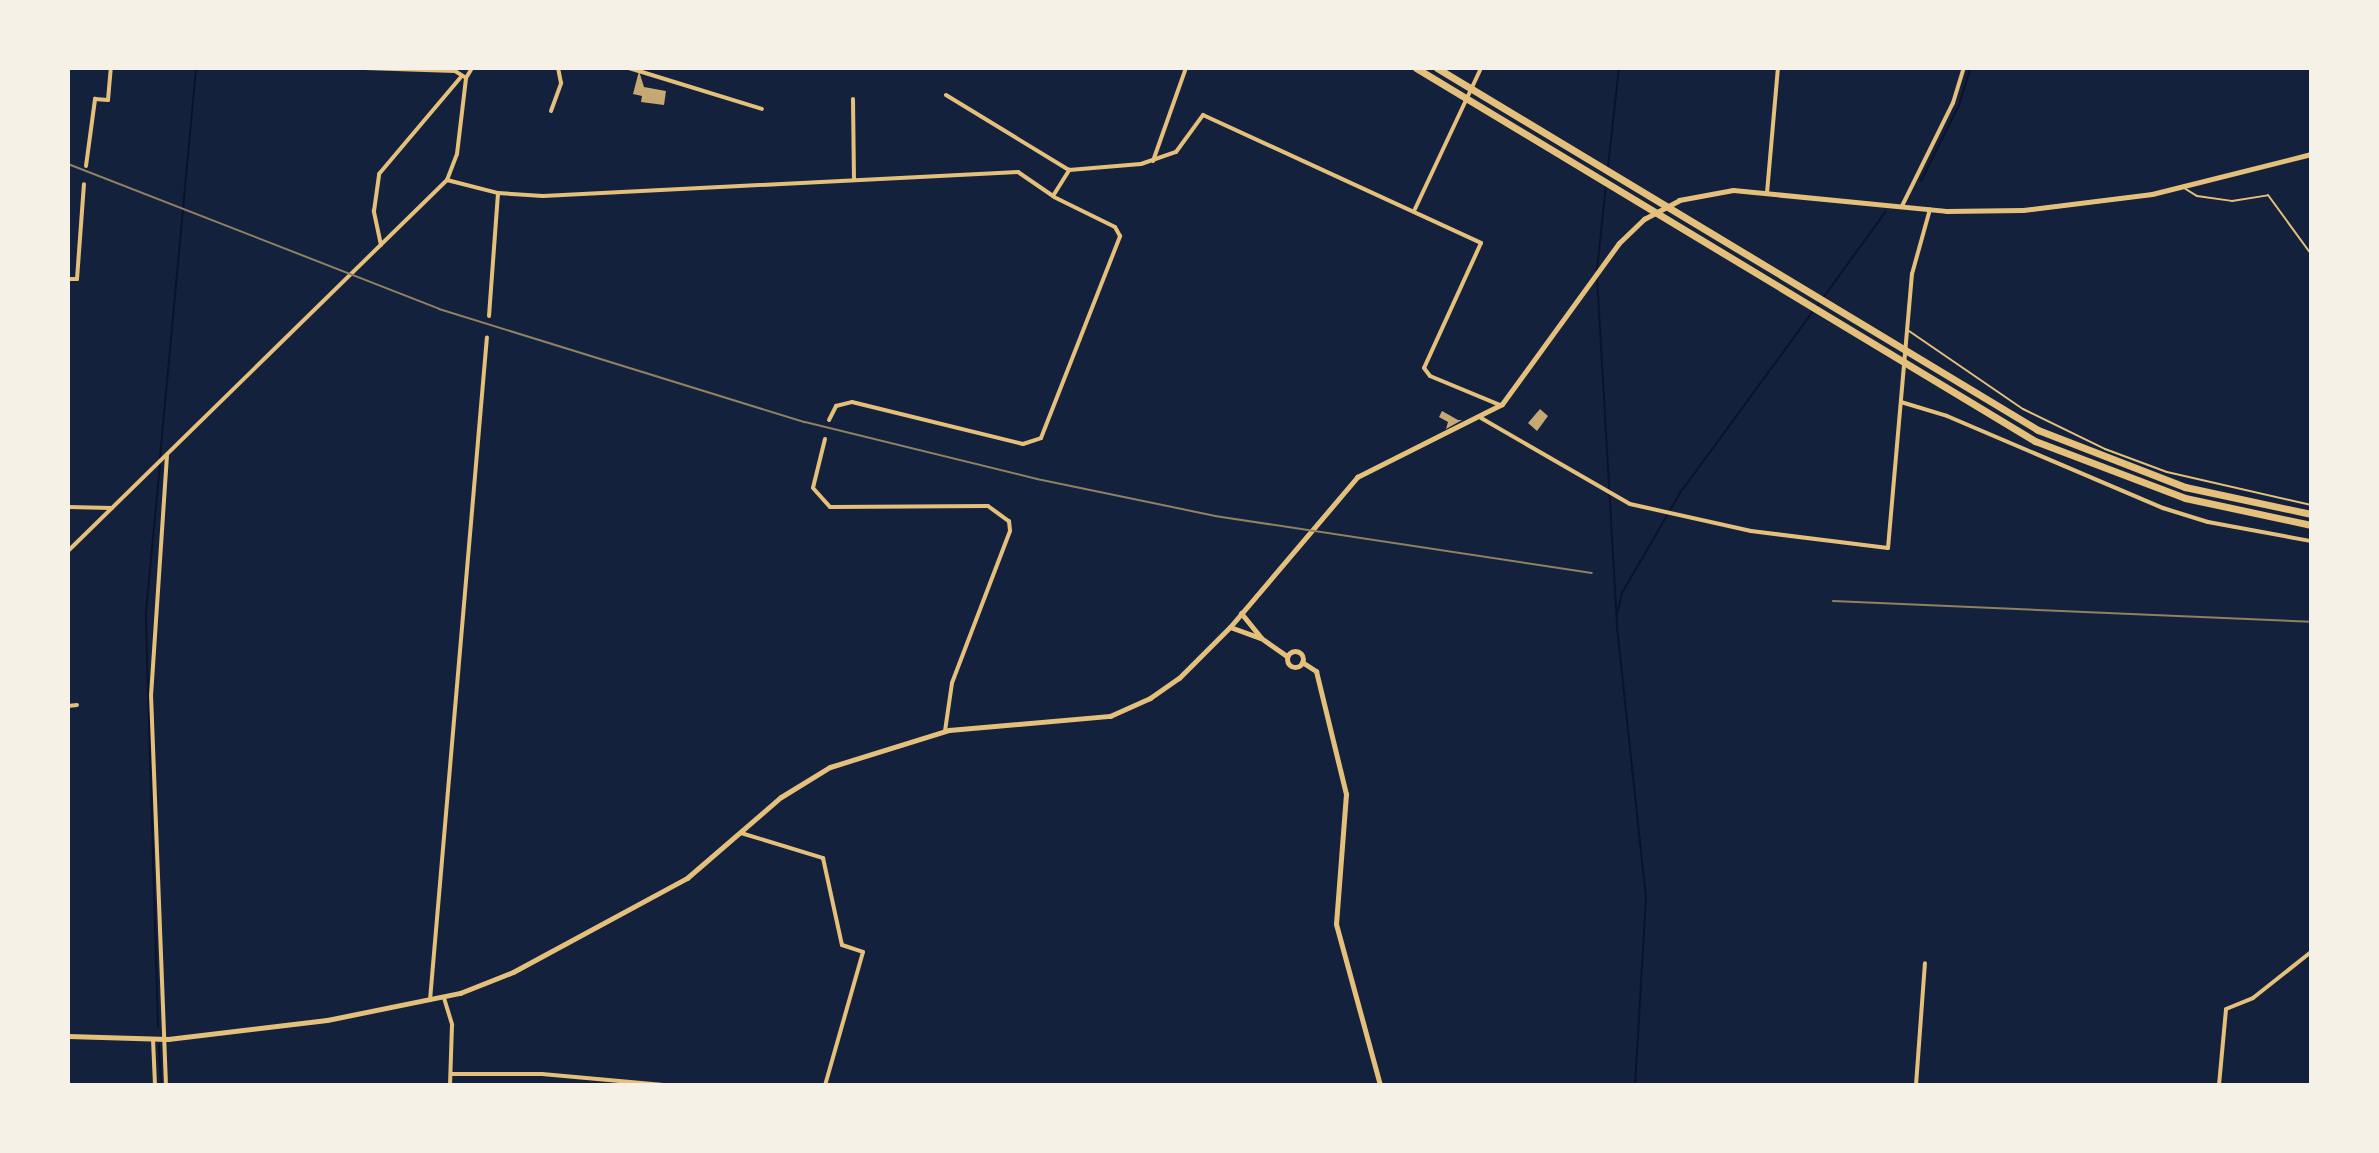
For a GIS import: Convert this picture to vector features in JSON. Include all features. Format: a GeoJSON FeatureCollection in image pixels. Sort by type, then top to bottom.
{"type":"FeatureCollection","features":[{"type":"Feature","properties":{"kind":"highway"},"geometry":{"type":"LineString","coordinates":[[1416,68],[2023,435],[2161,491],[2311,525]]}},
{"type":"Feature","properties":{"kind":"highway"},"geometry":{"type":"LineString","coordinates":[[1437,68],[2027,425],[2164,481],[2311,514]]}},
{"type":"Feature","properties":{"kind":"street"},"geometry":{"type":"LineString","coordinates":[[86,166],[95,99],[108,100],[111,68]]}},
{"type":"Feature","properties":{"kind":"street"},"geometry":{"type":"LineString","coordinates":[[68,551],[447,180],[457,154],[463,78],[455,70],[365,68]]}},
{"type":"Feature","properties":{"kind":"street"},"geometry":{"type":"LineString","coordinates":[[381,246],[374,211],[379,174],[472,68]]}},
{"type":"Feature","properties":{"kind":"street"},"geometry":{"type":"LineString","coordinates":[[551,111],[561,83],[558,68]]}},
{"type":"Feature","properties":{"kind":"street"},"geometry":{"type":"LineString","coordinates":[[629,68],[762,109]]}},
{"type":"Feature","properties":{"kind":"street"},"geometry":{"type":"LineString","coordinates":[[1153,161],[1186,68]]}},
{"type":"Feature","properties":{"kind":"street"},"geometry":{"type":"LineString","coordinates":[[1415,209],[1481,68]]}},
{"type":"Feature","properties":{"kind":"street"},"geometry":{"type":"LineString","coordinates":[[1767,193],[1778,68]]}},
{"type":"Feature","properties":{"kind":"street"},"geometry":{"type":"LineString","coordinates":[[1902,206],[1953,103],[1964,68]]}},
{"type":"Feature","properties":{"kind":"street"},"geometry":{"type":"LineString","coordinates":[[946,95],[1069,171],[1153,161],[1185,144],[1203,115],[1415,209],[1481,243],[1424,368],[1430,376],[1500,405]]}},
{"type":"Feature","properties":{"kind":"street"},"geometry":{"type":"LineString","coordinates":[[853,99],[854,180]]}},
{"type":"Feature","properties":{"kind":"street"},"geometry":{"type":"LineString","coordinates":[[68,1036],[164,1039],[327,1020],[444,998],[513,972],[687,878],[807,778],[945,731],[1122,711],[1179,678],[1230,627],[1321,516],[1367,470],[1481,418],[1500,405],[1607,258],[1644,219],[1679,200],[1733,190],[1930,209],[2035,209],[2183,187],[2311,154]]}},
{"type":"Feature","properties":{"kind":"street"},"geometry":{"type":"LineString","coordinates":[[1055,194],[1069,171]]}},
{"type":"Feature","properties":{"kind":"street"},"geometry":{"type":"LineString","coordinates":[[447,180],[498,193],[543,196],[1018,172],[1115,227],[1120,236],[1041,438],[1023,444],[852,402],[836,406],[829,420]]}},
{"type":"Feature","properties":{"kind":"street"},"geometry":{"type":"LineString","coordinates":[[70,279],[77,279],[84,184]]}},
{"type":"Feature","properties":{"kind":"street"},"geometry":{"type":"LineString","coordinates":[[489,316],[498,193]]}},
{"type":"Feature","properties":{"kind":"street"},"geometry":{"type":"LineString","coordinates":[[1481,418],[1630,504],[1751,531],[1888,548],[1912,274],[1930,209]]}},
{"type":"Feature","properties":{"kind":"street"},"geometry":{"type":"LineString","coordinates":[[430,1000],[487,337]]}},
{"type":"Feature","properties":{"kind":"street"},"geometry":{"type":"LineString","coordinates":[[1901,402],[1947,416],[2163,508],[2208,522],[2311,541]]}},
{"type":"Feature","properties":{"kind":"street"},"geometry":{"type":"LineString","coordinates":[[825,439],[813,488],[830,507],[988,506],[1009,521],[1010,531],[952,683],[945,731]]}},
{"type":"Feature","properties":{"kind":"street"},"geometry":{"type":"LineString","coordinates":[[165,456],[152,650],[166,1085]]}},
{"type":"Feature","properties":{"kind":"street"},"geometry":{"type":"LineString","coordinates":[[68,507],[112,508]]}},
{"type":"Feature","properties":{"kind":"street"},"geometry":{"type":"LineString","coordinates":[[1241,613],[1261,638]]}},
{"type":"Feature","properties":{"kind":"street"},"geometry":{"type":"LineString","coordinates":[[1230,627],[1261,638],[1287,656],[1292,667],[1302,662]]}},
{"type":"Feature","properties":{"kind":"street"},"geometry":{"type":"LineString","coordinates":[[1287,656],[1298,651],[1302,662],[1316,671],[1346,794],[1336,924],[1380,1085]]}},
{"type":"Feature","properties":{"kind":"street"},"geometry":{"type":"LineString","coordinates":[[68,706],[77,705]]}},
{"type":"Feature","properties":{"kind":"street"},"geometry":{"type":"LineString","coordinates":[[741,833],[823,858],[842,945],[863,952],[825,1085]]}},
{"type":"Feature","properties":{"kind":"street"},"geometry":{"type":"LineString","coordinates":[[2219,1085],[2226,1009],[2253,998],[2311,952]]}},
{"type":"Feature","properties":{"kind":"street"},"geometry":{"type":"LineString","coordinates":[[1916,1085],[1925,963]]}},
{"type":"Feature","properties":{"kind":"street"},"geometry":{"type":"LineString","coordinates":[[444,998],[452,1025],[450,1085]]}},
{"type":"Feature","properties":{"kind":"street"},"geometry":{"type":"LineString","coordinates":[[153,1039],[155,1085]]}},
{"type":"Feature","properties":{"kind":"street"},"geometry":{"type":"LineString","coordinates":[[452,1074],[542,1074],[664,1085]]}},
{"type":"Feature","properties":{"kind":"lane"},"geometry":{"type":"LineString","coordinates":[[2183,187],[2197,196],[2232,201],[2268,195],[2311,254]]}},
{"type":"Feature","properties":{"kind":"lane"},"geometry":{"type":"LineString","coordinates":[[1906,329],[2023,409],[2105,449],[2167,472],[2311,505]]}},
{"type":"Feature","properties":{"kind":"building"},"geometry":{"type":"Polygon","coordinates":[[[639,71],[644,87],[666,91],[664,105],[641,102],[642,96],[633,94],[639,71]]]}},
{"type":"Feature","properties":{"kind":"building"},"geometry":{"type":"Polygon","coordinates":[[[1540,409],[1548,416],[1537,431],[1528,423],[1540,409]]]}},
{"type":"Feature","properties":{"kind":"building"},"geometry":{"type":"Polygon","coordinates":[[[1442,411],[1462,420],[1446,429],[1448,422],[1439,417],[1442,411]]]}},
{"type":"Feature","properties":{"kind":"waterway"},"geometry":{"type":"LineString","coordinates":[[160,457],[196,68]]}},
{"type":"Feature","properties":{"kind":"waterway"},"geometry":{"type":"LineString","coordinates":[[1608,167],[1619,68]]}},
{"type":"Feature","properties":{"kind":"waterway"},"geometry":{"type":"LineString","coordinates":[[1921,181],[1959,105],[1970,68]]}},
{"type":"Feature","properties":{"kind":"waterway"},"geometry":{"type":"LineString","coordinates":[[1597,270],[1606,185]]}},
{"type":"Feature","properties":{"kind":"waterway"},"geometry":{"type":"LineString","coordinates":[[1823,298],[1886,211]]}},
{"type":"Feature","properties":{"kind":"waterway"},"geometry":{"type":"LineString","coordinates":[[1597,277],[1617,627],[1646,897],[1635,1085]]}},
{"type":"Feature","properties":{"kind":"waterway"},"geometry":{"type":"LineString","coordinates":[[1617,615],[1622,593],[1680,493],[1819,303]]}},
{"type":"Feature","properties":{"kind":"waterway"},"geometry":{"type":"LineString","coordinates":[[158,1027],[146,612],[160,464]]}},
{"type":"Feature","properties":{"kind":"waterway"},"geometry":{"type":"LineString","coordinates":[[159,1045],[161,1085]]}},
{"type":"Feature","properties":{"kind":"railway"},"geometry":{"type":"LineString","coordinates":[[68,164],[439,309],[805,422],[1037,479],[1215,516],[1592,573]]}},
{"type":"Feature","properties":{"kind":"railway"},"geometry":{"type":"LineString","coordinates":[[1833,601],[2311,622]]}}]}
